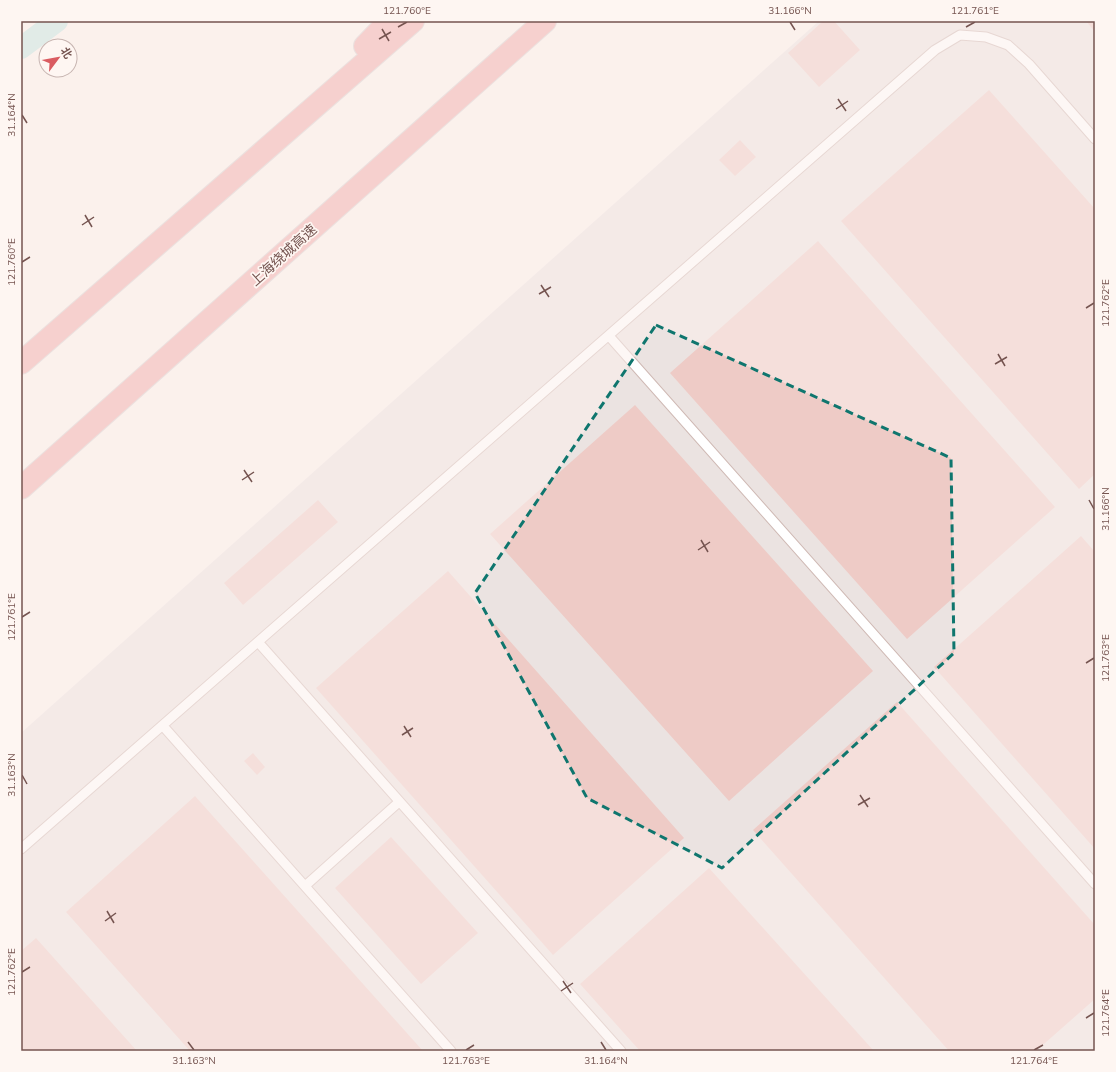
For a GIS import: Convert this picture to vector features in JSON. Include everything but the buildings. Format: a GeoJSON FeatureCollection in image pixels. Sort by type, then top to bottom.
{"type":"FeatureCollection","features":[{"type":"Feature","properties":{"kind":"highway"},"geometry":{"type":"LineString","coordinates":[[21,362],[374,37],[389,21]]}},
{"type":"Feature","properties":{"kind":"highway"},"geometry":{"type":"LineString","coordinates":[[21,362],[414,21]]}},
{"type":"Feature","properties":{"kind":"highway","name":"上海绕城高速"},"geometry":{"type":"LineString","coordinates":[[21,488],[545,21]]}},
{"type":"Feature","properties":{"kind":"highway"},"geometry":{"type":"LineString","coordinates":[[360,187],[562,21]]}},
{"type":"Feature","properties":{"kind":"lane"},"geometry":{"type":"LineString","coordinates":[[21,850],[934,50],[960,35],[986,37],[1008,46],[1029,64],[1095,139]]}},
{"type":"Feature","properties":{"kind":"lane"},"geometry":{"type":"LineString","coordinates":[[609,336],[1095,884]]}},
{"type":"Feature","properties":{"kind":"lane"},"geometry":{"type":"LineString","coordinates":[[258,642],[621,1051]]}},
{"type":"Feature","properties":{"kind":"lane"},"geometry":{"type":"LineString","coordinates":[[163,726],[451,1051]]}},
{"type":"Feature","properties":{"kind":"lane"},"geometry":{"type":"LineString","coordinates":[[305,886],[399,802]]}},
{"type":"Feature","properties":{"kind":"highlighted area"},"geometry":{"type":"Polygon","coordinates":[[[656,325],[951,458],[954,653],[722,868],[587,798],[475,593],[656,325]]]}},
{"type":"Feature","properties":{"kind":"shaded area"},"geometry":{"type":"Polygon","coordinates":[[[819,21],[1095,21],[1095,1051],[21,1051],[21,733],[819,21]]]}},
{"type":"Feature","properties":{"kind":"waterway"},"geometry":{"type":"LineString","coordinates":[[21,48],[57,21]]}}]}
